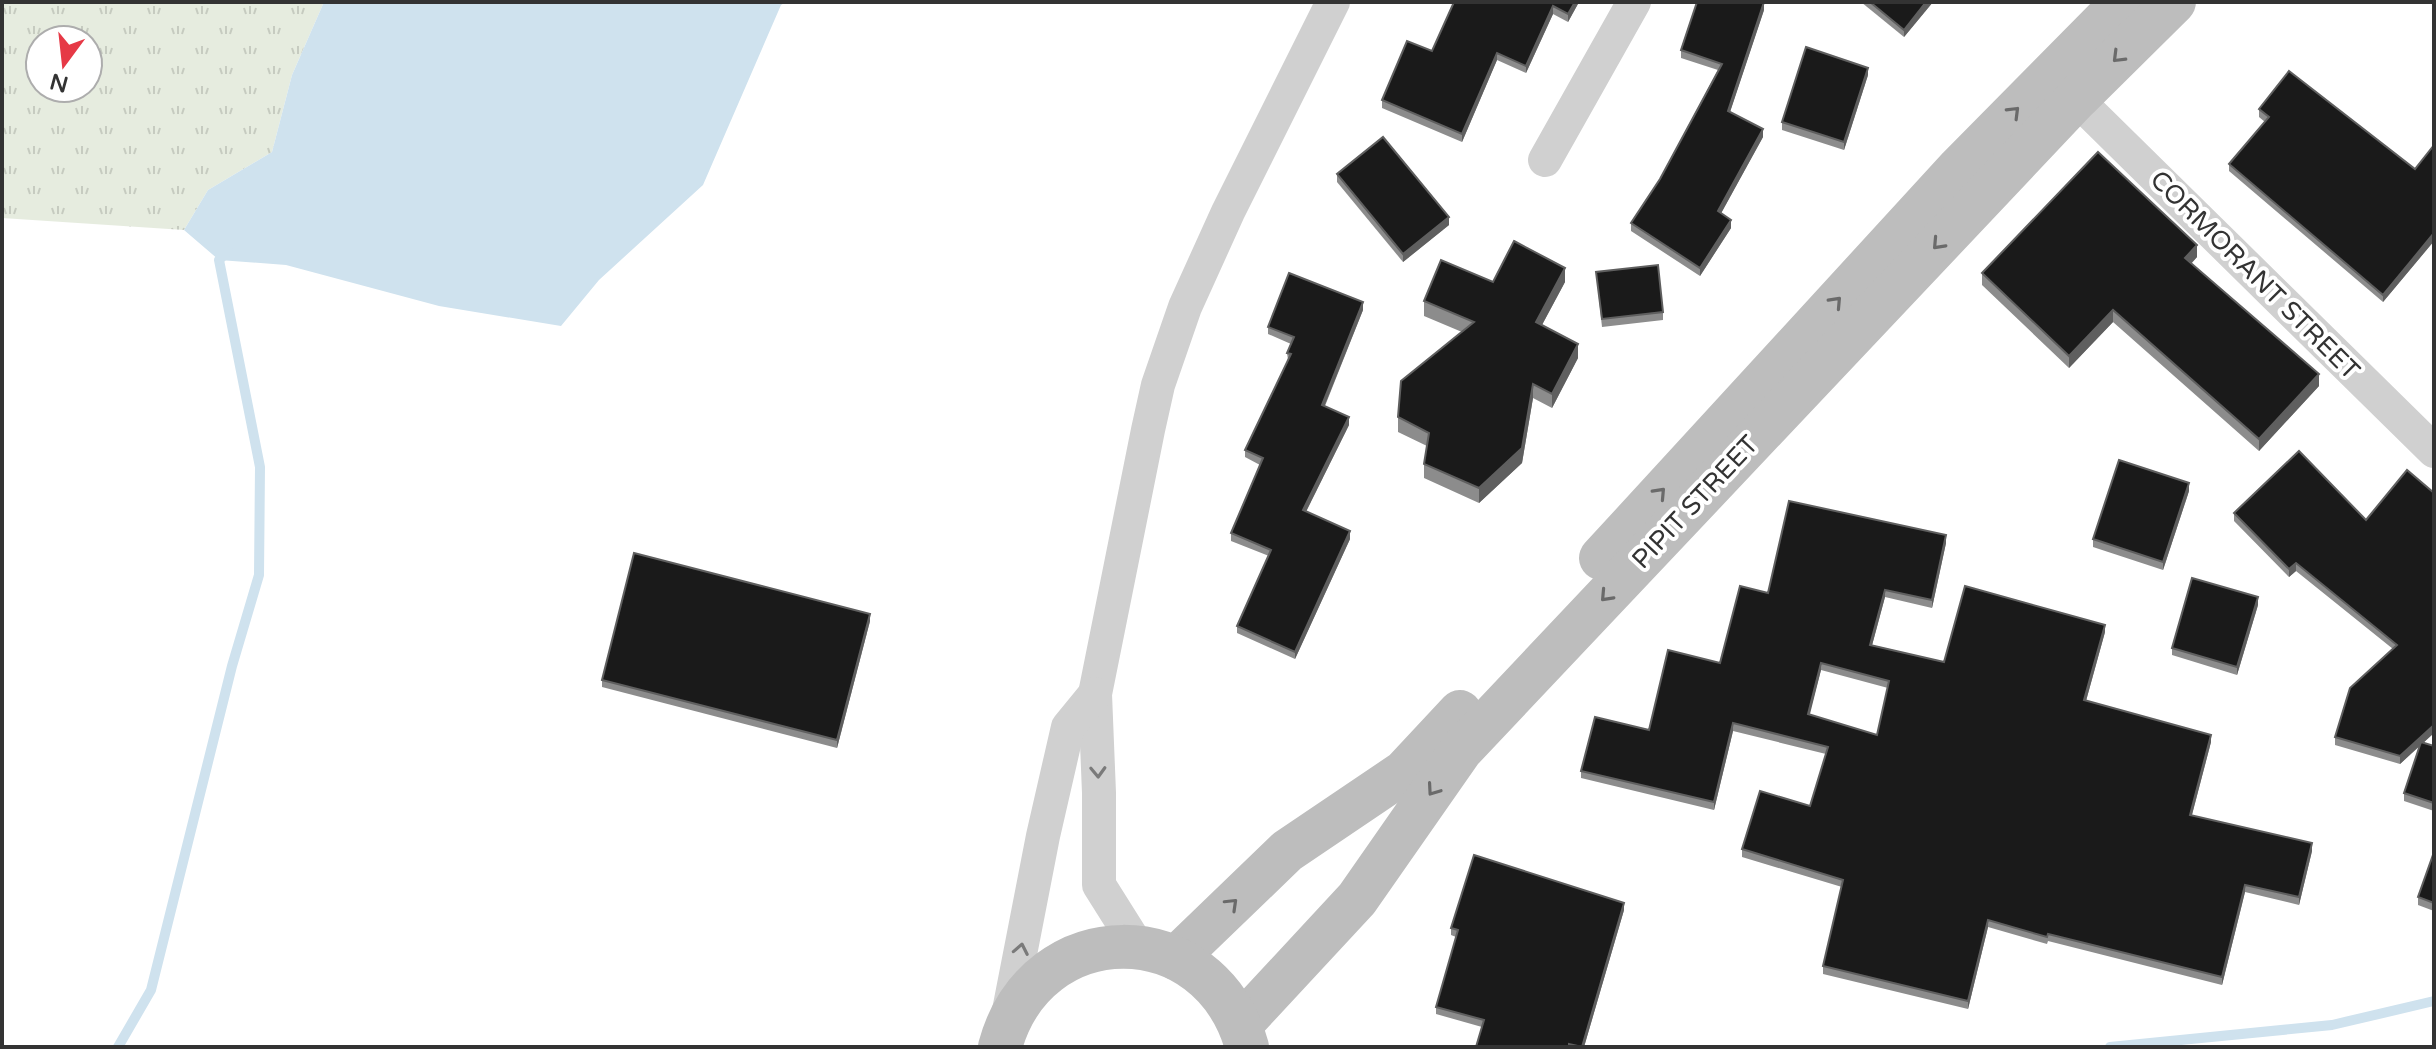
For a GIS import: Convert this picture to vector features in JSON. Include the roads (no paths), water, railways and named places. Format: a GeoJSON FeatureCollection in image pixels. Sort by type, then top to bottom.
{"type":"FeatureCollection","features":[{"type":"Feature","properties":{"kind":"main road","name":"PIPIT STREET"},"geometry":{"type":"LineString","coordinates":[[1244,1035],[1357,899],[1461,750],[2064,86],[2123,2]]}},
{"type":"Feature","properties":{"kind":"main road","name":"PIPIT STREET"},"geometry":{"type":"LineString","coordinates":[[1157,952],[1287,851],[1404,772],[1948,180],[2174,2]]}},
{"type":"Feature","properties":{"kind":"main road"},"geometry":{"type":"LineString","coordinates":[[1003,1036],[1028,991],[1059,964],[1097,949],[1157,952],[1203,974],[1225,997],[1244,1035]]}},
{"type":"Feature","properties":{"kind":"street"},"geometry":{"type":"LineString","coordinates":[[1157,952],[1099,885],[1095,694],[1158,385],[1185,307],[1228,212],[1333,2]]}},
{"type":"Feature","properties":{"kind":"street"},"geometry":{"type":"LineString","coordinates":[[1545,160],[1634,2]]}},
{"type":"Feature","properties":{"kind":"street","name":"CORMORANT STREET"},"geometry":{"type":"LineString","coordinates":[[2064,86],[2434,451]]}},
{"type":"Feature","properties":{"kind":"street"},"geometry":{"type":"LineString","coordinates":[[1003,1036],[1068,727],[1095,694]]}},
{"type":"Feature","properties":{"kind":"water"},"geometry":{"type":"Polygon","coordinates":[[[324,2],[786,2],[781,5],[703,185],[599,280],[561,326],[439,306],[286,265],[219,260],[184,230],[208,190],[272,152],[292,75],[324,2]]]}},
{"type":"Feature","properties":{"kind":"waterway"},"geometry":{"type":"LineString","coordinates":[[118,1047],[151,990],[232,666],[259,575],[260,467],[219,260],[228,251]]}},
{"type":"Feature","properties":{"kind":"waterway"},"geometry":{"type":"LineString","coordinates":[[2110,1047],[2332,1025],[2434,1001]]}}]}
